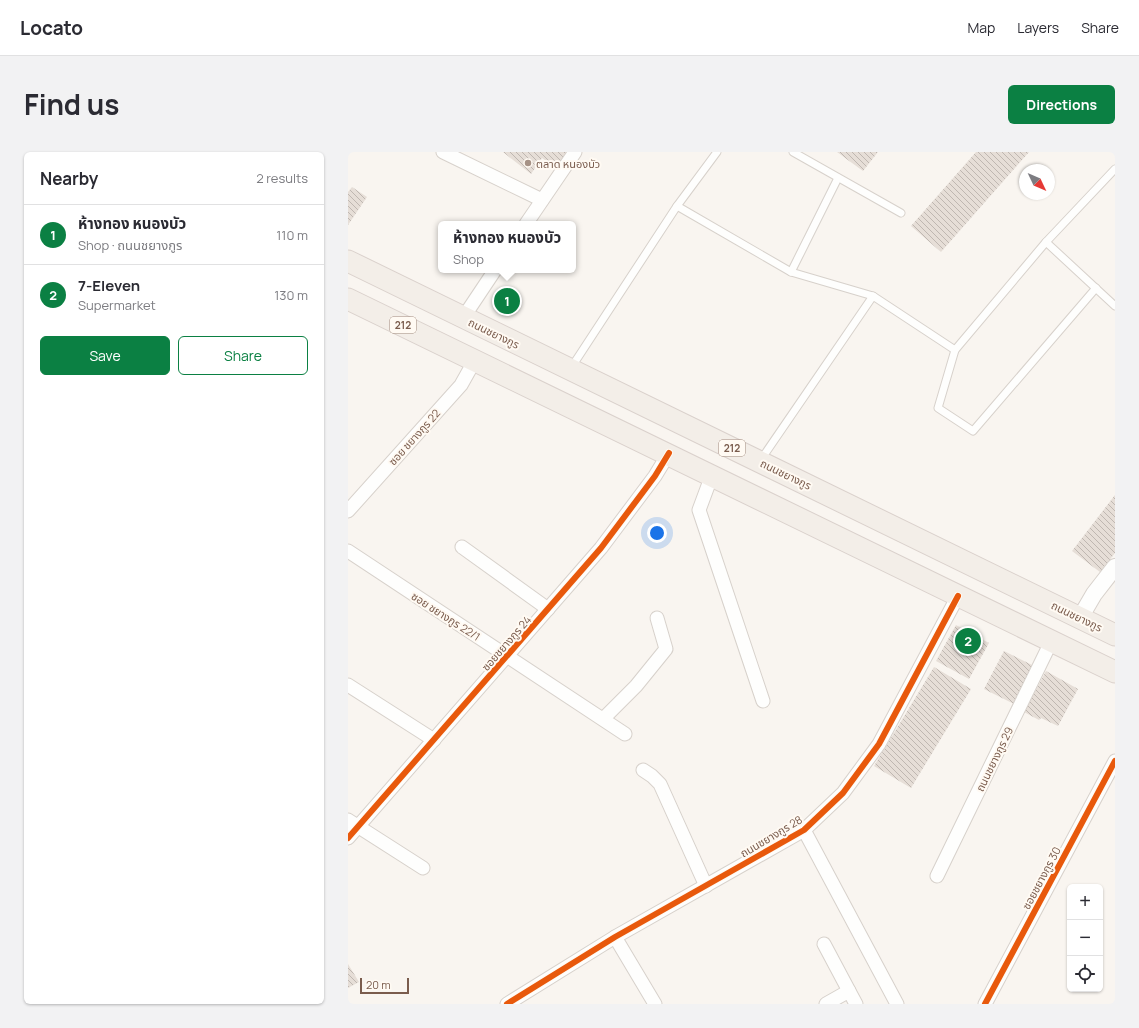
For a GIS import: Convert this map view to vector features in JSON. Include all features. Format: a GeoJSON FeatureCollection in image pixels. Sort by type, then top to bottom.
{"type":"FeatureCollection","features":[{"type":"Feature","properties":{"kind":"main road","name":"ถนนชยางกูร"},"geometry":{"type":"LineString","coordinates":[[348,261],[1115,635]]}},
{"type":"Feature","properties":{"kind":"main road","name":"212"},"geometry":{"type":"LineString","coordinates":[[348,299],[668,453],[1051,642],[1115,672]]}},
{"type":"Feature","properties":{"kind":"street"},"geometry":{"type":"LineString","coordinates":[[443,152],[542,200]]}},
{"type":"Feature","properties":{"kind":"street"},"geometry":{"type":"LineString","coordinates":[[528,221],[575,152]]}},
{"type":"Feature","properties":{"kind":"street"},"geometry":{"type":"LineString","coordinates":[[463,318],[493,273]]}},
{"type":"Feature","properties":{"kind":"street","name":"ซอย ชยางกูร 22"},"geometry":{"type":"LineString","coordinates":[[348,511],[461,385],[475,360]]}},
{"type":"Feature","properties":{"kind":"street","name":"ซอยชยางกูร 24"},"geometry":{"type":"LineString","coordinates":[[348,838],[353,823],[434,740],[601,548],[655,476],[668,453]]}},
{"type":"Feature","properties":{"kind":"street"},"geometry":{"type":"LineString","coordinates":[[712,475],[699,510],[763,701]]}},
{"type":"Feature","properties":{"kind":"street"},"geometry":{"type":"LineString","coordinates":[[462,547],[548,609]]}},
{"type":"Feature","properties":{"kind":"street","name":"ซอย ชยางกูร 22/1"},"geometry":{"type":"LineString","coordinates":[[348,551],[603,718],[625,734]]}},
{"type":"Feature","properties":{"kind":"street"},"geometry":{"type":"LineString","coordinates":[[1080,618],[1094,594],[1115,568]]}},
{"type":"Feature","properties":{"kind":"street","name":"ถนนชยางกูร 28"},"geometry":{"type":"LineString","coordinates":[[507,1004],[615,938],[804,830],[842,793],[879,744],[958,596]]}},
{"type":"Feature","properties":{"kind":"street"},"geometry":{"type":"LineString","coordinates":[[603,718],[636,686],[666,649],[657,618]]}},
{"type":"Feature","properties":{"kind":"street","name":"ถนนชยางกูร 29"},"geometry":{"type":"LineString","coordinates":[[937,876],[1051,642]]}},
{"type":"Feature","properties":{"kind":"street"},"geometry":{"type":"LineString","coordinates":[[348,685],[434,740]]}},
{"type":"Feature","properties":{"kind":"street","name":"ซอยชยางกูร 30"},"geometry":{"type":"LineString","coordinates":[[985,1004],[1115,761]]}},
{"type":"Feature","properties":{"kind":"street"},"geometry":{"type":"LineString","coordinates":[[644,770],[660,784],[706,886]]}},
{"type":"Feature","properties":{"kind":"street"},"geometry":{"type":"LineString","coordinates":[[353,823],[423,868]]}},
{"type":"Feature","properties":{"kind":"street"},"geometry":{"type":"LineString","coordinates":[[804,830],[897,1004]]}},
{"type":"Feature","properties":{"kind":"street"},"geometry":{"type":"LineString","coordinates":[[615,938],[655,1004]]}},
{"type":"Feature","properties":{"kind":"street"},"geometry":{"type":"LineString","coordinates":[[824,944],[856,1004]]}},
{"type":"Feature","properties":{"kind":"street"},"geometry":{"type":"LineString","coordinates":[[826,1004],[849,991]]}},
{"type":"Feature","properties":{"kind":"lane"},"geometry":{"type":"LineString","coordinates":[[570,370],[677,206],[717,152]]}},
{"type":"Feature","properties":{"kind":"lane"},"geometry":{"type":"LineString","coordinates":[[793,152],[901,213]]}},
{"type":"Feature","properties":{"kind":"lane"},"geometry":{"type":"LineString","coordinates":[[1096,288],[973,431],[938,408],[955,350],[1046,242],[1115,169]]}},
{"type":"Feature","properties":{"kind":"lane"},"geometry":{"type":"LineString","coordinates":[[791,272],[838,178]]}},
{"type":"Feature","properties":{"kind":"lane"},"geometry":{"type":"LineString","coordinates":[[677,206],[791,272],[873,296],[955,350]]}},
{"type":"Feature","properties":{"kind":"lane"},"geometry":{"type":"LineString","coordinates":[[1046,242],[1115,306]]}},
{"type":"Feature","properties":{"kind":"lane"},"geometry":{"type":"LineString","coordinates":[[760,461],[873,296]]}},
{"type":"Feature","properties":{"kind":"building","name":"ตลาด หนองบัว"},"geometry":{"type":"Polygon","coordinates":[[[503,152],[568,152],[557,168],[542,158],[531,174],[503,152]]]}},
{"type":"Feature","properties":{"kind":"building"},"geometry":{"type":"Polygon","coordinates":[[[837,152],[878,152],[863,171],[837,152]]]}},
{"type":"Feature","properties":{"kind":"building"},"geometry":{"type":"Polygon","coordinates":[[[976,152],[1029,152],[941,252],[911,226],[976,152]]]}},
{"type":"Feature","properties":{"kind":"building"},"geometry":{"type":"Polygon","coordinates":[[[352,187],[367,197],[348,225],[348,192],[352,187]]]}},
{"type":"Feature","properties":{"kind":"building"},"geometry":{"type":"Polygon","coordinates":[[[1115,495],[1115,553],[1100,572],[1072,551],[1115,495]]]}},
{"type":"Feature","properties":{"kind":"building"},"geometry":{"type":"Polygon","coordinates":[[[956,625],[989,643],[969,679],[936,661],[956,625]]]}},
{"type":"Feature","properties":{"kind":"building"},"geometry":{"type":"Polygon","coordinates":[[[1004,651],[1034,666],[1014,704],[984,689],[1004,651]]]}},
{"type":"Feature","properties":{"kind":"building"},"geometry":{"type":"Polygon","coordinates":[[[934,667],[971,689],[911,788],[874,766],[934,667]]]}},
{"type":"Feature","properties":{"kind":"building"},"geometry":{"type":"Polygon","coordinates":[[[1046,671],[1078,689],[1058,726],[1041,718],[1039,720],[1024,712],[1046,671]]]}},
{"type":"Feature","properties":{"kind":"building"},"geometry":{"type":"Polygon","coordinates":[[[348,964],[359,982],[348,988],[348,964]]]}},
{"type":"Feature","properties":{"kind":"cycle path"},"geometry":{"type":"LineString","coordinates":[[348,838],[601,548],[655,476],[669,453]]}},
{"type":"Feature","properties":{"kind":"cycle path"},"geometry":{"type":"LineString","coordinates":[[507,1004],[615,937],[804,830],[843,793],[879,744],[958,596]]}},
{"type":"Feature","properties":{"kind":"cycle path"},"geometry":{"type":"LineString","coordinates":[[985,1004],[1115,761]]}},
{"type":"Feature","properties":{"kind":"place","name":"ตลาด หนองบัว"},"geometry":{"type":"Point","coordinates":[528,163]}},
{"type":"Feature","properties":{"kind":"place","name":"ห้างทอง หนองบัว"},"geometry":{"type":"Point","coordinates":[507,301]}},
{"type":"Feature","properties":{"kind":"place","name":"7-Eleven"},"geometry":{"type":"Point","coordinates":[968,641]}}]}
